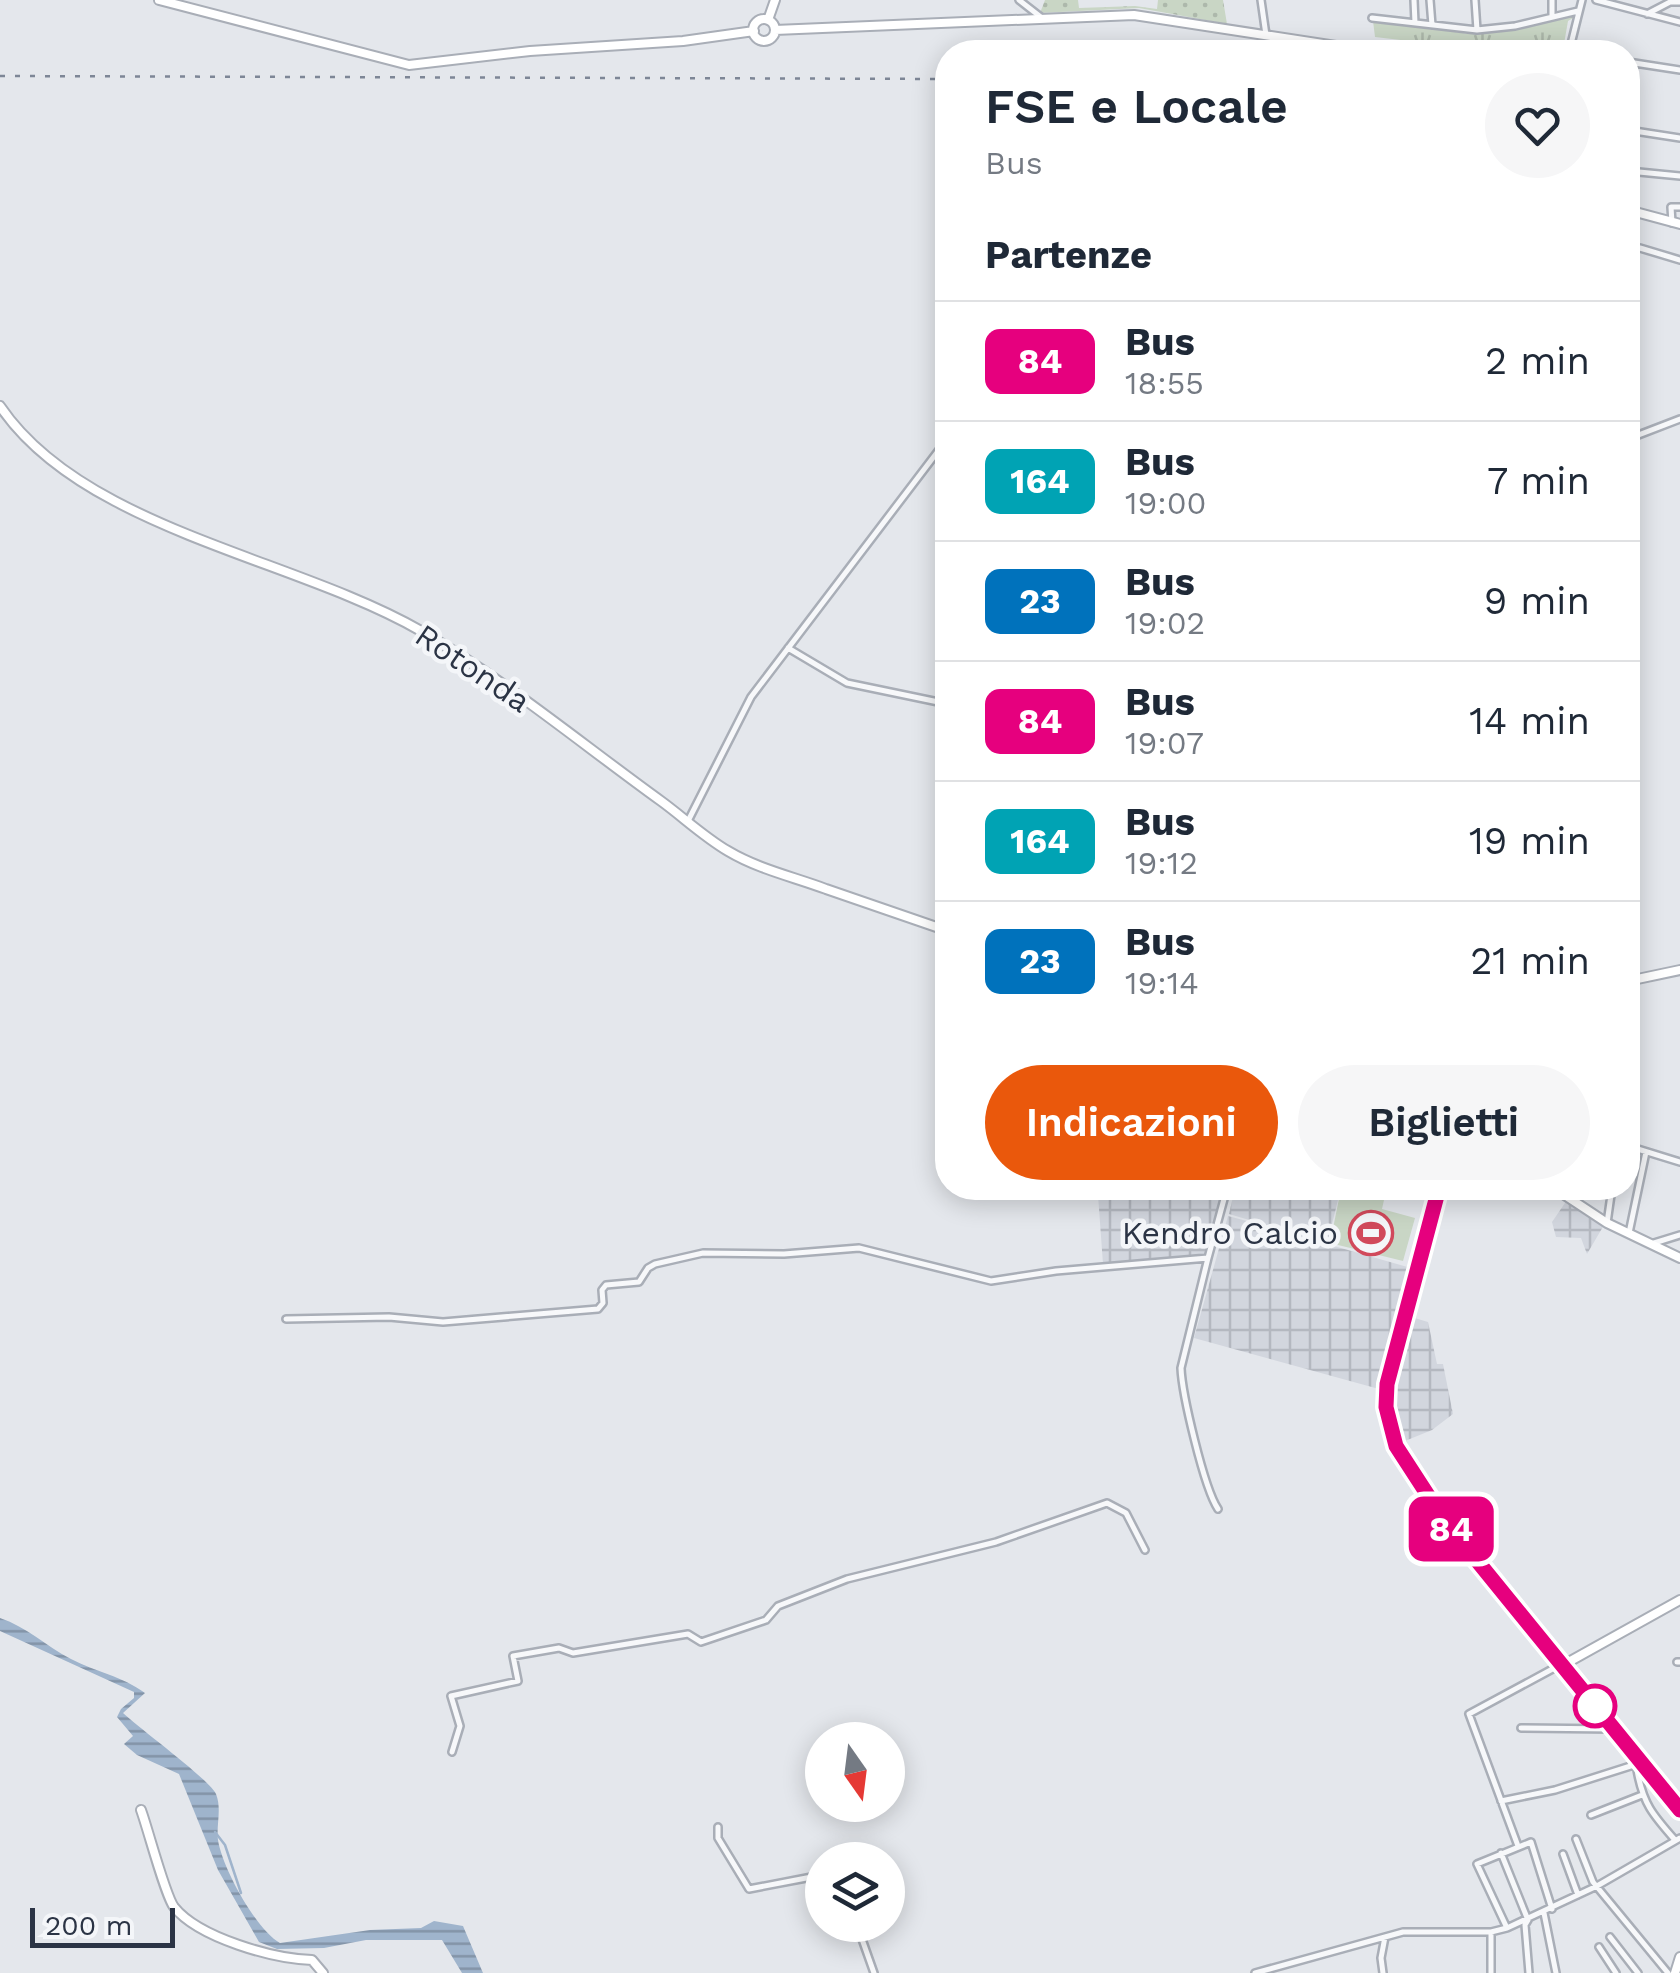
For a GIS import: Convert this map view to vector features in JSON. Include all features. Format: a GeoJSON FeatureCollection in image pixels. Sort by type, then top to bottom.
{"type":"FeatureCollection","features":[{"type":"Feature","properties":{"kind":"main road"},"geometry":{"type":"LineString","coordinates":[[159,0],[408,65],[683,41],[754,31]]}},
{"type":"Feature","properties":{"kind":"main road"},"geometry":{"type":"LineString","coordinates":[[768,20],[775,0]]}},
{"type":"Feature","properties":{"kind":"main road"},"geometry":{"type":"LineString","coordinates":[[775,30],[1134,14],[1301,40]]}},
{"type":"Feature","properties":{"kind":"main road"},"geometry":{"type":"LineString","coordinates":[[768,20],[758,22],[754,31],[757,38],[772,38],[775,30]]}},
{"type":"Feature","properties":{"kind":"main road"},"geometry":{"type":"LineString","coordinates":[[768,20],[775,30]]}},
{"type":"Feature","properties":{"kind":"main road"},"geometry":{"type":"LineString","coordinates":[[1640,214],[1676,224]]}},
{"type":"Feature","properties":{"kind":"main road","name":"Rotonda"},"geometry":{"type":"LineString","coordinates":[[0,406],[48,461],[92,487],[204,542],[319,582],[423,632],[498,682],[728,851],[777,873],[935,927]]}},
{"type":"Feature","properties":{"kind":"main road"},"geometry":{"type":"LineString","coordinates":[[1640,979],[1680,970]]}},
{"type":"Feature","properties":{"kind":"main road"},"geometry":{"type":"LineString","coordinates":[[1436,1200],[1387,1384],[1386,1407],[1392,1432],[1408,1467],[1444,1520],[1680,1810]]}},
{"type":"Feature","properties":{"kind":"main road"},"geometry":{"type":"LineString","coordinates":[[1572,1200],[1607,1223],[1680,1258]]}},
{"type":"Feature","properties":{"kind":"main road"},"geometry":{"type":"LineString","coordinates":[[1562,1664],[1680,1600]]}},
{"type":"Feature","properties":{"kind":"main road"},"geometry":{"type":"LineString","coordinates":[[141,1810],[173,1906],[220,1937],[270,1955],[312,1960],[323,1973]]}},
{"type":"Feature","properties":{"kind":"main road"},"geometry":{"type":"LineString","coordinates":[[1671,1973],[1680,1956]]}},
{"type":"Feature","properties":{"kind":"street"},"geometry":{"type":"LineString","coordinates":[[1019,0],[1042,18]]}},
{"type":"Feature","properties":{"kind":"street"},"geometry":{"type":"LineString","coordinates":[[1261,0],[1266,34]]}},
{"type":"Feature","properties":{"kind":"street"},"geometry":{"type":"LineString","coordinates":[[1414,0],[1415,25]]}},
{"type":"Feature","properties":{"kind":"street"},"geometry":{"type":"LineString","coordinates":[[1430,0],[1432,25]]}},
{"type":"Feature","properties":{"kind":"street"},"geometry":{"type":"LineString","coordinates":[[1475,0],[1477,30]]}},
{"type":"Feature","properties":{"kind":"street"},"geometry":{"type":"LineString","coordinates":[[1552,0],[1552,17]]}},
{"type":"Feature","properties":{"kind":"street"},"geometry":{"type":"LineString","coordinates":[[1571,40],[1582,0]]}},
{"type":"Feature","properties":{"kind":"street"},"geometry":{"type":"LineString","coordinates":[[1596,0],[1680,22]]}},
{"type":"Feature","properties":{"kind":"street"},"geometry":{"type":"LineString","coordinates":[[1646,14],[1670,2],[1680,2]]}},
{"type":"Feature","properties":{"kind":"street"},"geometry":{"type":"LineString","coordinates":[[1372,18],[1477,30],[1515,26],[1578,11]]}},
{"type":"Feature","properties":{"kind":"street"},"geometry":{"type":"LineString","coordinates":[[1640,64],[1680,70]]}},
{"type":"Feature","properties":{"kind":"street"},"geometry":{"type":"LineString","coordinates":[[1640,132],[1680,138]]}},
{"type":"Feature","properties":{"kind":"street"},"geometry":{"type":"LineString","coordinates":[[1640,172],[1680,176]]}},
{"type":"Feature","properties":{"kind":"street"},"geometry":{"type":"LineString","coordinates":[[1676,224],[1670,207],[1680,206]]}},
{"type":"Feature","properties":{"kind":"street"},"geometry":{"type":"LineString","coordinates":[[1640,248],[1680,260]]}},
{"type":"Feature","properties":{"kind":"street"},"geometry":{"type":"LineString","coordinates":[[1640,434],[1680,419]]}},
{"type":"Feature","properties":{"kind":"street"},"geometry":{"type":"LineString","coordinates":[[688,821],[740,716],[935,455]]}},
{"type":"Feature","properties":{"kind":"street"},"geometry":{"type":"LineString","coordinates":[[788,648],[848,683],[935,701]]}},
{"type":"Feature","properties":{"kind":"street"},"geometry":{"type":"LineString","coordinates":[[1640,1150],[1680,1162]]}},
{"type":"Feature","properties":{"kind":"street"},"geometry":{"type":"LineString","coordinates":[[1640,1182],[1646,1152]]}},
{"type":"Feature","properties":{"kind":"street"},"geometry":{"type":"LineString","coordinates":[[1218,1508],[1181,1386],[1181,1368],[1224,1200]]}},
{"type":"Feature","properties":{"kind":"street"},"geometry":{"type":"LineString","coordinates":[[1607,1223],[1610,1200]]}},
{"type":"Feature","properties":{"kind":"street"},"geometry":{"type":"LineString","coordinates":[[1630,1233],[1637,1200]]}},
{"type":"Feature","properties":{"kind":"street"},"geometry":{"type":"LineString","coordinates":[[1652,1244],[1680,1235]]}},
{"type":"Feature","properties":{"kind":"street"},"geometry":{"type":"LineString","coordinates":[[286,1319],[389,1317],[443,1322],[598,1309],[603,1304],[602,1290],[606,1286],[638,1282],[655,1264],[703,1253],[784,1254],[859,1248],[991,1281],[1056,1270],[1208,1258]]}},
{"type":"Feature","properties":{"kind":"street"},"geometry":{"type":"LineString","coordinates":[[452,1752],[460,1726],[451,1696],[518,1681],[513,1656],[559,1648],[573,1653],[688,1634],[701,1642],[766,1620],[778,1606],[847,1579],[996,1542],[1107,1503],[1126,1513],[1146,1550]]}},
{"type":"Feature","properties":{"kind":"street"},"geometry":{"type":"LineString","coordinates":[[1518,1846],[1469,1714],[1562,1664]]}},
{"type":"Feature","properties":{"kind":"street"},"geometry":{"type":"LineString","coordinates":[[1521,1728],[1613,1728]]}},
{"type":"Feature","properties":{"kind":"street"},"geometry":{"type":"LineString","coordinates":[[1501,1801],[1556,1790],[1641,1764]]}},
{"type":"Feature","properties":{"kind":"street"},"geometry":{"type":"LineString","coordinates":[[1255,1973],[1402,1932],[1491,1932],[1507,1928],[1597,1886],[1678,1839],[1648,1808],[1637,1770],[1641,1764]]}},
{"type":"Feature","properties":{"kind":"street"},"geometry":{"type":"LineString","coordinates":[[1591,1816],[1642,1795]]}},
{"type":"Feature","properties":{"kind":"street"},"geometry":{"type":"LineString","coordinates":[[718,1827],[718,1838],[749,1889],[805,1878]]}},
{"type":"Feature","properties":{"kind":"street"},"geometry":{"type":"LineString","coordinates":[[1576,1839],[1597,1886],[1671,1973]]}},
{"type":"Feature","properties":{"kind":"street"},"geometry":{"type":"LineString","coordinates":[[1507,1928],[1477,1864],[1501,1853],[1530,1842],[1552,1909]]}},
{"type":"Feature","properties":{"kind":"street"},"geometry":{"type":"LineString","coordinates":[[1501,1853],[1528,1920]]}},
{"type":"Feature","properties":{"kind":"street"},"geometry":{"type":"LineString","coordinates":[[1563,1854],[1578,1895]]}},
{"type":"Feature","properties":{"kind":"street"},"geometry":{"type":"LineString","coordinates":[[1544,1913],[1556,1973]]}},
{"type":"Feature","properties":{"kind":"street"},"geometry":{"type":"LineString","coordinates":[[1528,1920],[1528,1973]]}},
{"type":"Feature","properties":{"kind":"street"},"geometry":{"type":"LineString","coordinates":[[1491,1932],[1491,1973]]}},
{"type":"Feature","properties":{"kind":"street"},"geometry":{"type":"LineString","coordinates":[[1383,1973],[1385,1937]]}},
{"type":"Feature","properties":{"kind":"street"},"geometry":{"type":"LineString","coordinates":[[1610,1938],[1638,1973]]}},
{"type":"Feature","properties":{"kind":"street"},"geometry":{"type":"LineString","coordinates":[[863,1942],[874,1973]]}},
{"type":"Feature","properties":{"kind":"street"},"geometry":{"type":"LineString","coordinates":[[1599,1946],[1614,1973]]}},
{"type":"Feature","properties":{"kind":"shaded area"},"geometry":{"type":"Polygon","coordinates":[[[1098,1200],[1220,1200],[1204,1256],[1103,1264],[1098,1200]]]}},
{"type":"Feature","properties":{"kind":"shaded area"},"geometry":{"type":"Polygon","coordinates":[[[1232,1200],[1338,1200],[1327,1244],[1411,1268],[1379,1389],[1194,1338],[1228,1216],[1303,1236],[1229,1214],[1232,1200]]]}},
{"type":"Feature","properties":{"kind":"shaded area"},"geometry":{"type":"Polygon","coordinates":[[[1567,1200],[1604,1225],[1587,1254],[1581,1238],[1556,1237],[1552,1222],[1567,1200]]]}},
{"type":"Feature","properties":{"kind":"shaded area"},"geometry":{"type":"Polygon","coordinates":[[[1408,1316],[1428,1322],[1437,1364],[1443,1364],[1453,1414],[1432,1430],[1400,1443],[1392,1415],[1390,1386],[1408,1316]]]}},
{"type":"Feature","properties":{"kind":"green space"},"geometry":{"type":"Polygon","coordinates":[[[1045,0],[1078,0],[1079,8],[1135,6],[1157,9],[1158,0],[1223,0],[1227,24],[1139,8],[1040,13],[1045,0]]]}},
{"type":"Feature","properties":{"kind":"green space"},"geometry":{"type":"Polygon","coordinates":[[[1570,15],[1573,18],[1568,21],[1565,40],[1400,40],[1375,37],[1373,21],[1470,34],[1520,28],[1570,15]]]}},
{"type":"Feature","properties":{"kind":"green space","name":"Kendro Calcio"},"geometry":{"type":"Polygon","coordinates":[[[1339,1200],[1384,1200],[1382,1209],[1415,1218],[1403,1261],[1330,1243],[1339,1200]]]}},
{"type":"Feature","properties":{"kind":"water"},"geometry":{"type":"Polygon","coordinates":[[[0,1618],[71,1659],[145,1693],[123,1713],[216,1794],[218,1840],[226,1866],[251,1912],[280,1943],[370,1930],[421,1928],[434,1921],[463,1926],[483,1973],[462,1973],[442,1940],[366,1940],[324,1948],[277,1949],[259,1942],[218,1870],[179,1774],[137,1755],[124,1744],[133,1736],[117,1717],[134,1698],[134,1692],[0,1631],[0,1618]]]}},
{"type":"Feature","properties":{"kind":"waterway"},"geometry":{"type":"LineString","coordinates":[[215,1832],[225,1845],[241,1893]]}},
{"type":"Feature","properties":{"kind":"railway"},"geometry":{"type":"LineString","coordinates":[[0,76],[935,79]]}},
{"type":"Feature","properties":{"kind":"bus line","name":"84"},"geometry":{"type":"LineString","coordinates":[[1435,1200],[1387,1384],[1386,1407],[1396,1446],[1444,1520],[1680,1810]]}},
{"type":"Feature","properties":{"kind":"place","name":"Kendro Calcio"},"geometry":{"type":"Point","coordinates":[1371,1233]}}]}
